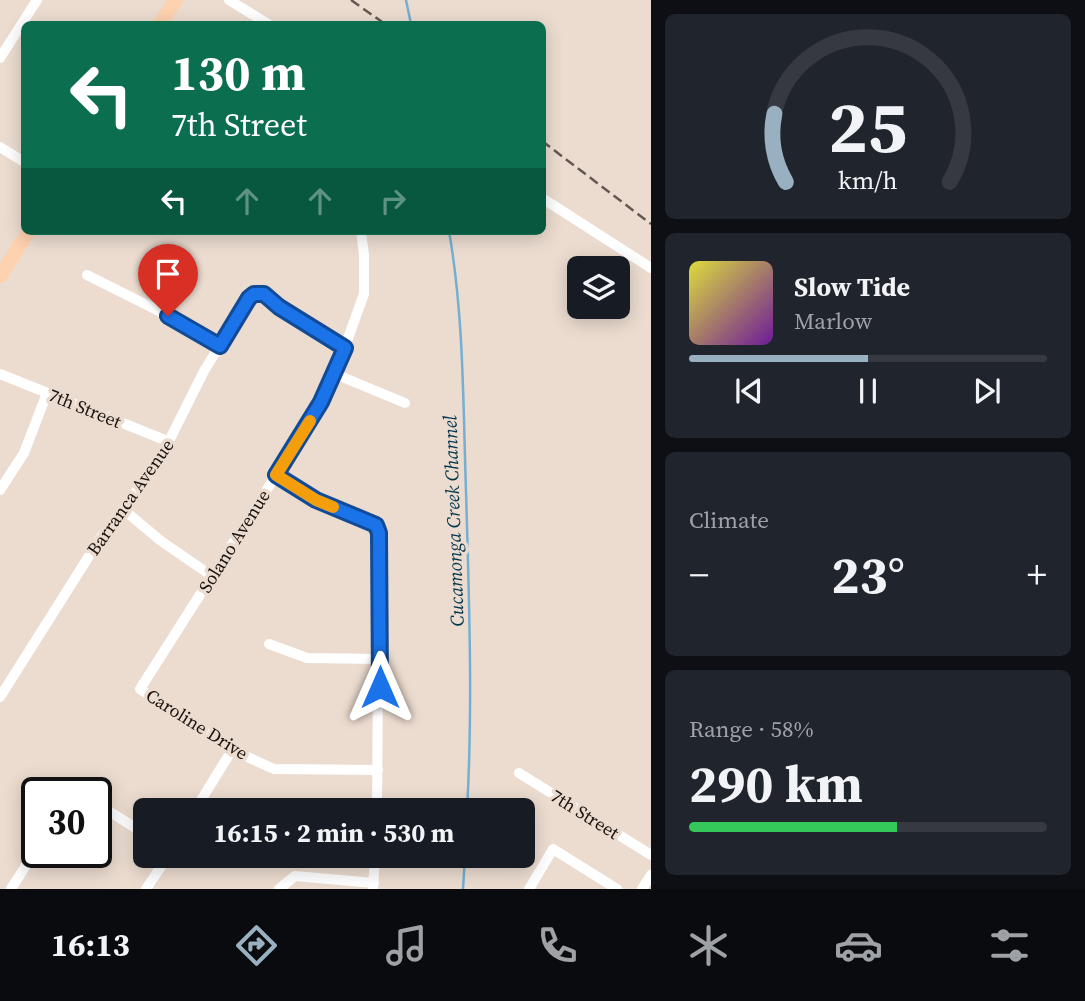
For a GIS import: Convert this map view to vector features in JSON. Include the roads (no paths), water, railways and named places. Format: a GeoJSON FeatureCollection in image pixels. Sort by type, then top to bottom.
{"type":"FeatureCollection","features":[{"type":"Feature","properties":{"kind":"main road"},"geometry":{"type":"LineString","coordinates":[[162,21],[176,0]]}},
{"type":"Feature","properties":{"kind":"main road"},"geometry":{"type":"LineString","coordinates":[[0,276],[26,235]]}},
{"type":"Feature","properties":{"kind":"street"},"geometry":{"type":"LineString","coordinates":[[24,21],[37,0]]}},
{"type":"Feature","properties":{"kind":"street"},"geometry":{"type":"LineString","coordinates":[[229,0],[263,21]]}},
{"type":"Feature","properties":{"kind":"street"},"geometry":{"type":"LineString","coordinates":[[0,58],[21,25]]}},
{"type":"Feature","properties":{"kind":"street"},"geometry":{"type":"LineString","coordinates":[[0,147],[21,160]]}},
{"type":"Feature","properties":{"kind":"street"},"geometry":{"type":"LineString","coordinates":[[546,201],[651,268]]}},
{"type":"Feature","properties":{"kind":"street","name":"Solano Avenue"},"geometry":{"type":"LineString","coordinates":[[140,689],[306,428],[335,374],[364,294],[364,255],[361,235]]}},
{"type":"Feature","properties":{"kind":"street"},"geometry":{"type":"LineString","coordinates":[[88,275],[189,326],[220,346]]}},
{"type":"Feature","properties":{"kind":"street","name":"Barranca Avenue"},"geometry":{"type":"LineString","coordinates":[[0,697],[4,683],[102,537],[124,510],[170,442],[204,371],[254,294],[264,294],[279,307],[345,348]]}},
{"type":"Feature","properties":{"kind":"street","name":"7th Street"},"geometry":{"type":"LineString","coordinates":[[0,374],[170,442]]}},
{"type":"Feature","properties":{"kind":"street"},"geometry":{"type":"LineString","coordinates":[[335,374],[405,403]]}},
{"type":"Feature","properties":{"kind":"street"},"geometry":{"type":"LineString","coordinates":[[0,490],[24,453],[47,393]]}},
{"type":"Feature","properties":{"kind":"street"},"geometry":{"type":"LineString","coordinates":[[276,475],[316,500],[376,525],[379,533],[378,798]]}},
{"type":"Feature","properties":{"kind":"street"},"geometry":{"type":"LineString","coordinates":[[124,510],[161,541],[212,576]]}},
{"type":"Feature","properties":{"kind":"street"},"geometry":{"type":"LineString","coordinates":[[269,644],[307,658],[380,659]]}},
{"type":"Feature","properties":{"kind":"street","name":"Caroline Drive"},"geometry":{"type":"LineString","coordinates":[[140,689],[232,750],[274,769],[379,770]]}},
{"type":"Feature","properties":{"kind":"street"},"geometry":{"type":"LineString","coordinates":[[202,798],[232,750]]}},
{"type":"Feature","properties":{"kind":"street","name":"7th Street"},"geometry":{"type":"LineString","coordinates":[[519,773],[651,855]]}},
{"type":"Feature","properties":{"kind":"street"},"geometry":{"type":"LineString","coordinates":[[112,813],[133,826]]}},
{"type":"Feature","properties":{"kind":"street"},"geometry":{"type":"LineString","coordinates":[[529,889],[553,849],[617,889]]}},
{"type":"Feature","properties":{"kind":"street"},"geometry":{"type":"LineString","coordinates":[[10,889],[24,868]]}},
{"type":"Feature","properties":{"kind":"street"},"geometry":{"type":"LineString","coordinates":[[146,889],[159,868]]}},
{"type":"Feature","properties":{"kind":"street"},"geometry":{"type":"LineString","coordinates":[[279,889],[295,876],[373,886],[374,868]]}},
{"type":"Feature","properties":{"kind":"street"},"geometry":{"type":"LineString","coordinates":[[642,889],[651,875]]}},
{"type":"Feature","properties":{"kind":"waterway","name":"Cucamonga Creek Channel"},"geometry":{"type":"LineString","coordinates":[[406,0],[410,21]]}},
{"type":"Feature","properties":{"kind":"waterway","name":"Cucamonga Creek Channel"},"geometry":{"type":"LineString","coordinates":[[450,235],[458,296],[463,393],[470,651],[467,798]]}},
{"type":"Feature","properties":{"kind":"waterway","name":"Cucamonga Creek Channel"},"geometry":{"type":"LineString","coordinates":[[463,889],[464,868]]}},
{"type":"Feature","properties":{"kind":"railway"},"geometry":{"type":"LineString","coordinates":[[351,0],[381,21]]}},
{"type":"Feature","properties":{"kind":"railway"},"geometry":{"type":"LineString","coordinates":[[546,144],[651,224]]}}]}
